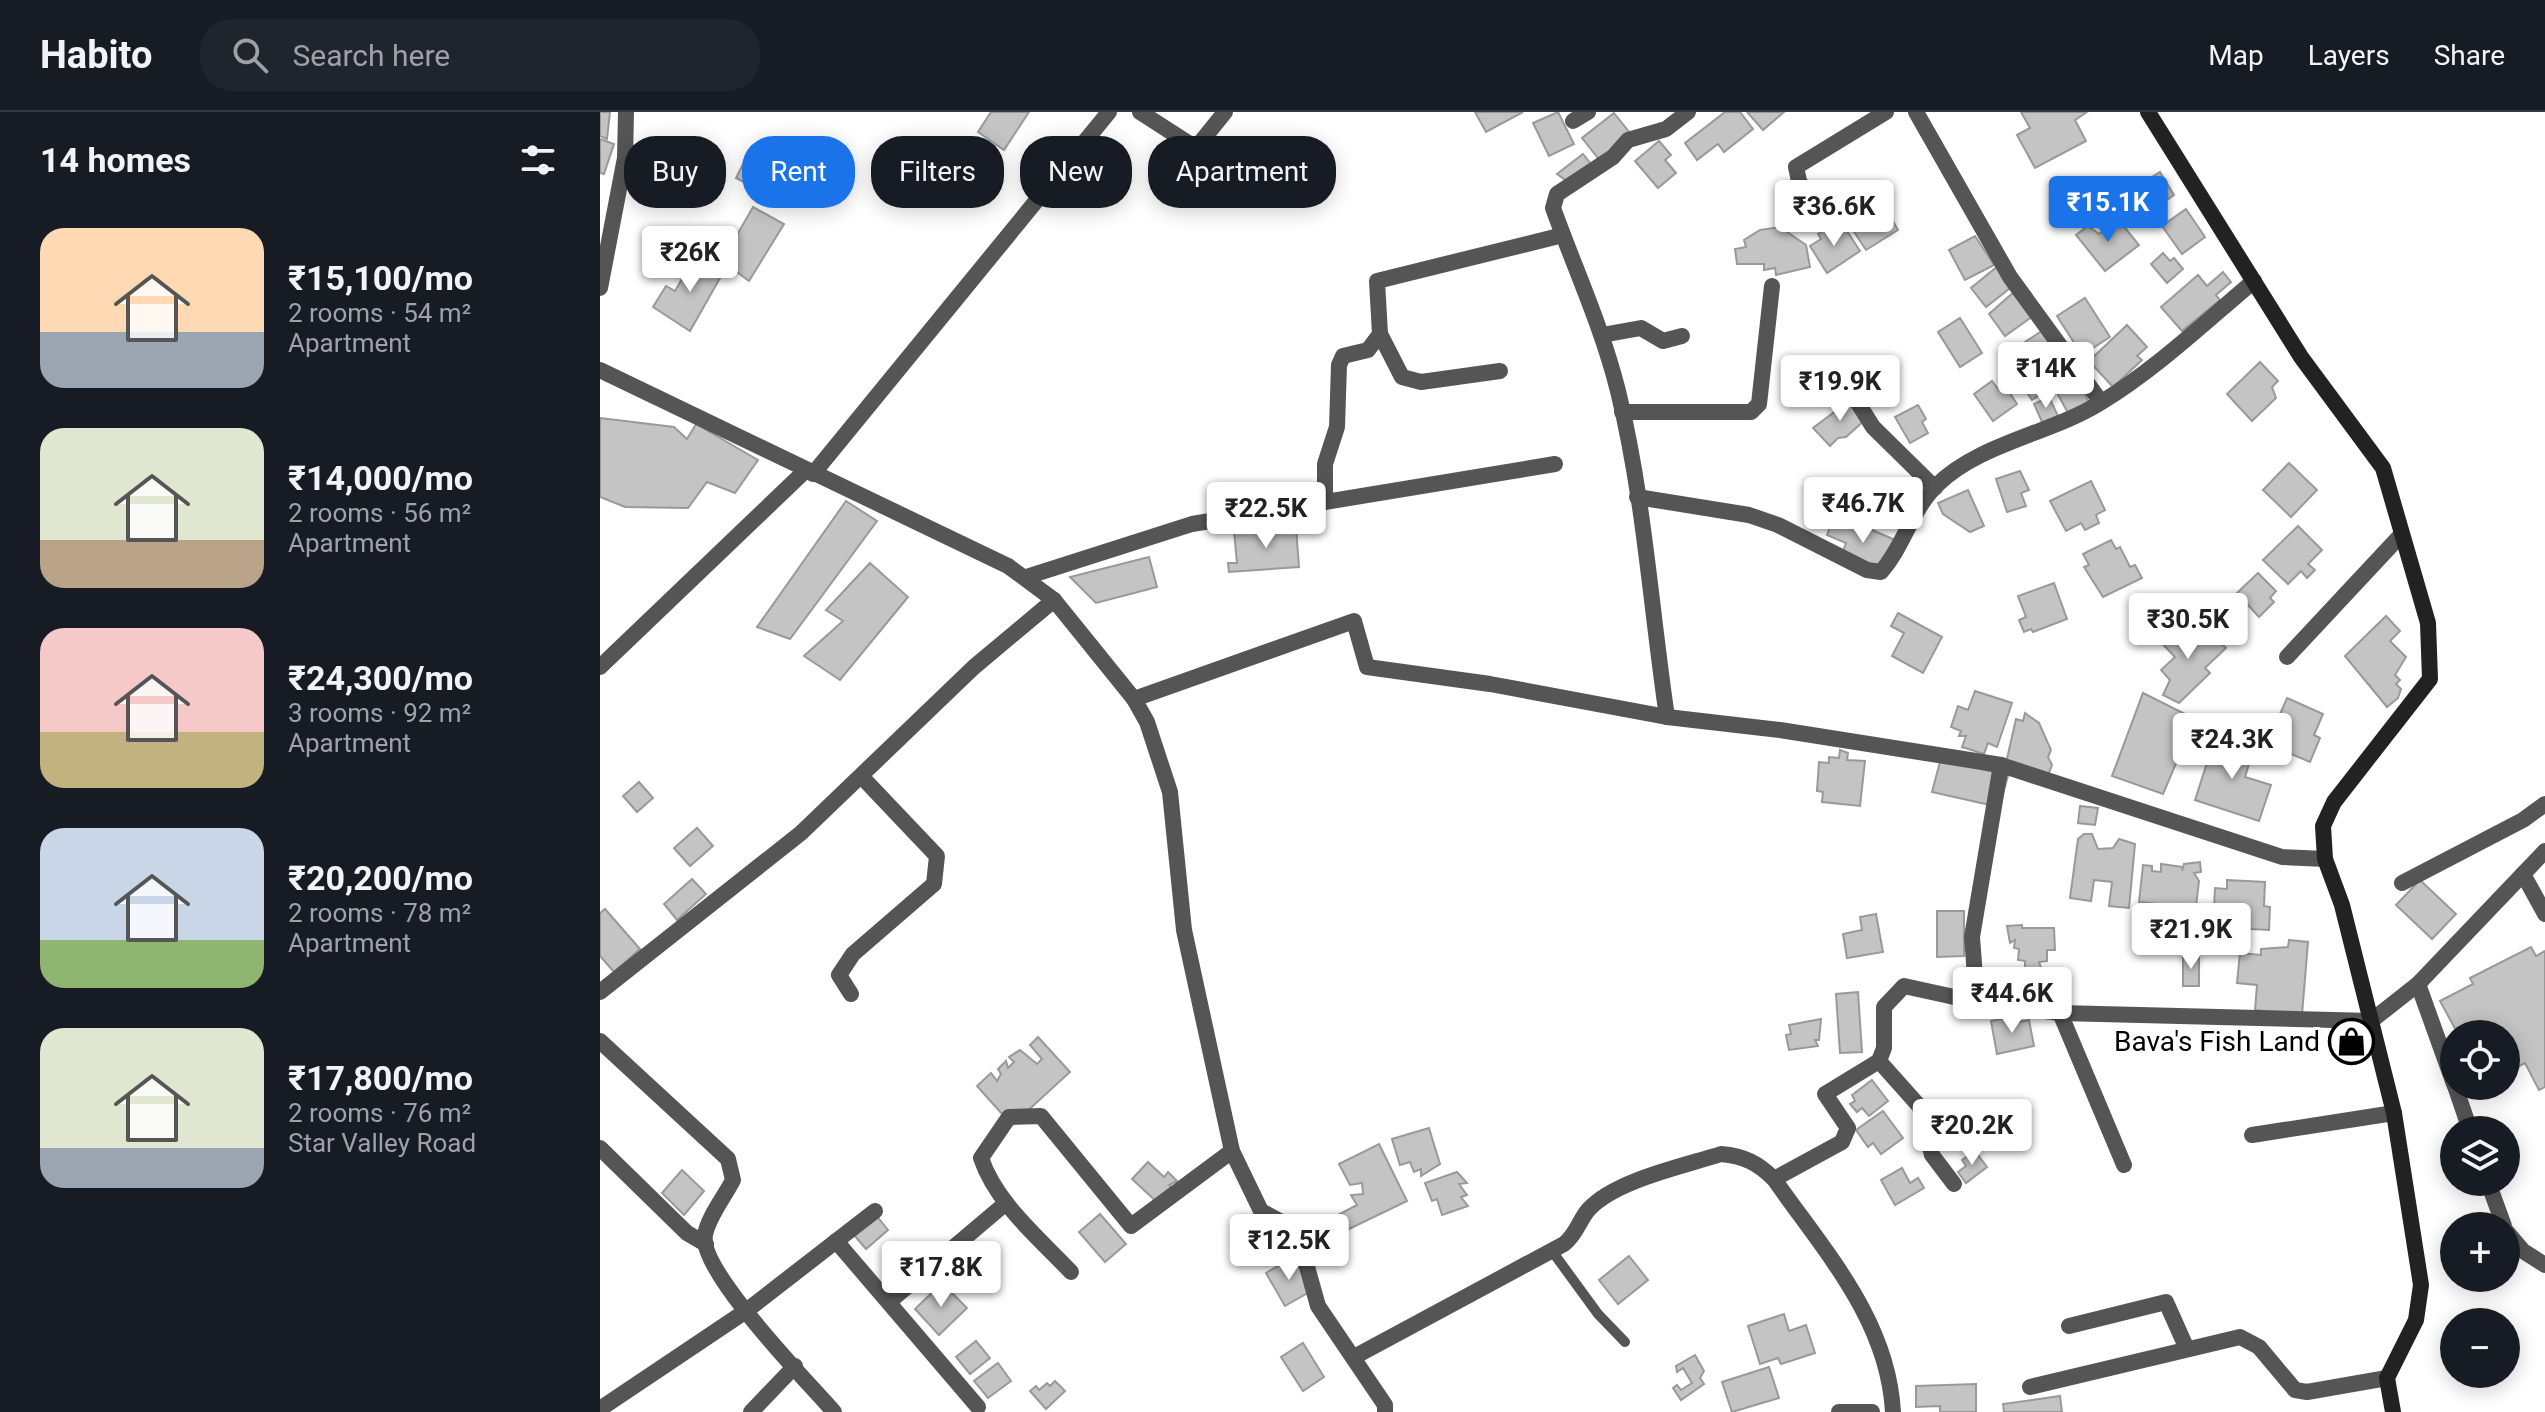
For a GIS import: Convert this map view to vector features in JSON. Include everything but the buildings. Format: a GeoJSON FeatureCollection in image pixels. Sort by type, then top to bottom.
{"type":"FeatureCollection","features":[{"type":"Feature","properties":{"kind":"street"},"geometry":{"type":"LineString","coordinates":[[600,288],[625,158],[626,112]]}},
{"type":"Feature","properties":{"kind":"street"},"geometry":{"type":"LineString","coordinates":[[600,667],[809,473],[1109,112]]}},
{"type":"Feature","properties":{"kind":"street"},"geometry":{"type":"LineString","coordinates":[[1140,112],[1196,148],[1225,112]]}},
{"type":"Feature","properties":{"kind":"street"},"geometry":{"type":"LineString","coordinates":[[1573,121],[1588,112]]}},
{"type":"Feature","properties":{"kind":"street"},"geometry":{"type":"LineString","coordinates":[[1667,717],[1637,497],[1622,412],[1602,335],[1553,208],[1557,194],[1613,157],[1628,140],[1666,129],[1688,112]]}},
{"type":"Feature","properties":{"kind":"street"},"geometry":{"type":"LineString","coordinates":[[1819,215],[1799,181],[1796,167],[1886,112]]}},
{"type":"Feature","properties":{"kind":"street"},"geometry":{"type":"LineString","coordinates":[[1916,112],[2010,277],[2101,402]]}},
{"type":"Feature","properties":{"kind":"street"},"geometry":{"type":"LineString","coordinates":[[2148,112],[2301,357],[2383,468],[2400,536],[2428,623],[2430,679],[2334,802],[2323,826],[2325,859],[2342,905],[2394,1113],[2421,1285],[2416,1320],[2387,1378],[2393,1412]]}},
{"type":"Feature","properties":{"kind":"street"},"geometry":{"type":"LineString","coordinates":[[1500,371],[1421,382],[1402,377],[1380,334],[1377,281],[1563,235]]}},
{"type":"Feature","properties":{"kind":"street"},"geometry":{"type":"LineString","coordinates":[[1637,497],[1749,515],[1778,525],[1867,570],[1881,572],[1892,560],[1916,509],[1935,488],[1975,459],[2101,402],[2156,364],[2254,281]]}},
{"type":"Feature","properties":{"kind":"street"},"geometry":{"type":"LineString","coordinates":[[1622,412],[1751,412],[1759,404],[1772,286]]}},
{"type":"Feature","properties":{"kind":"street"},"geometry":{"type":"LineString","coordinates":[[1602,335],[1641,328],[1663,341],[1682,336]]}},
{"type":"Feature","properties":{"kind":"street"},"geometry":{"type":"LineString","coordinates":[[1325,500],[1325,464],[1337,427],[1339,365],[1343,356],[1368,350],[1380,334]]}},
{"type":"Feature","properties":{"kind":"street"},"geometry":{"type":"LineString","coordinates":[[1819,363],[1858,403],[1873,427],[1935,488]]}},
{"type":"Feature","properties":{"kind":"street"},"geometry":{"type":"LineString","coordinates":[[600,370],[1026,577],[1054,600],[1134,699],[1147,722],[1170,792],[1184,930],[1232,1151],[1261,1211],[1289,1226],[1302,1249],[1318,1306],[1385,1405],[1385,1412]]}},
{"type":"Feature","properties":{"kind":"street"},"geometry":{"type":"LineString","coordinates":[[1026,577],[1192,524],[1555,464]]}},
{"type":"Feature","properties":{"kind":"street"},"geometry":{"type":"LineString","coordinates":[[2287,657],[2400,536]]}},
{"type":"Feature","properties":{"kind":"street"},"geometry":{"type":"LineString","coordinates":[[600,992],[801,833],[974,667],[1054,600]]}},
{"type":"Feature","properties":{"kind":"street"},"geometry":{"type":"LineString","coordinates":[[1134,699],[1354,621],[1367,667],[1490,684],[1667,717],[1780,730],[2001,765],[2282,857],[2325,859]]}},
{"type":"Feature","properties":{"kind":"street"},"geometry":{"type":"LineString","coordinates":[[1977,1002],[1972,937],[2001,765]]}},
{"type":"Feature","properties":{"kind":"street"},"geometry":{"type":"LineString","coordinates":[[851,994],[839,975],[853,954],[934,884],[937,856],[861,776]]}},
{"type":"Feature","properties":{"kind":"street"},"geometry":{"type":"LineString","coordinates":[[2402,883],[2523,820],[2545,804]]}},
{"type":"Feature","properties":{"kind":"street"},"geometry":{"type":"LineString","coordinates":[[1774,1179],[1842,1142],[1848,1128],[1825,1094],[1879,1061],[1884,1048],[1884,1007],[1904,986],[1977,1002],[2060,1013],[2371,1021],[2418,984],[2545,851]]}},
{"type":"Feature","properties":{"kind":"street"},"geometry":{"type":"LineString","coordinates":[[2523,874],[2545,914]]}},
{"type":"Feature","properties":{"kind":"street"},"geometry":{"type":"LineString","coordinates":[[2418,984],[2440,1046]]}},
{"type":"Feature","properties":{"kind":"street"},"geometry":{"type":"LineString","coordinates":[[2060,1013],[2124,1165]]}},
{"type":"Feature","properties":{"kind":"street"},"geometry":{"type":"LineString","coordinates":[[600,1041],[728,1159],[733,1180],[704,1236],[706,1244],[724,1285],[834,1412]]}},
{"type":"Feature","properties":{"kind":"street"},"geometry":{"type":"LineString","coordinates":[[1879,1061],[1920,1107],[1932,1155],[1954,1184]]}},
{"type":"Feature","properties":{"kind":"street"},"geometry":{"type":"LineString","coordinates":[[2252,1135],[2394,1113]]}},
{"type":"Feature","properties":{"kind":"street"},"geometry":{"type":"LineString","coordinates":[[1071,1272],[1006,1203],[987,1176],[981,1158],[1009,1117],[1041,1116],[1131,1226],[1232,1151]]}},
{"type":"Feature","properties":{"kind":"street"},"geometry":{"type":"LineString","coordinates":[[600,1148],[687,1233],[706,1244]]}},
{"type":"Feature","properties":{"kind":"street"},"geometry":{"type":"LineString","coordinates":[[1354,1357],[1552,1251],[1574,1236],[1590,1208],[1603,1198],[1669,1171],[1721,1154],[1734,1155],[1755,1163],[1774,1179],[1870,1318],[1881,1344],[1892,1387],[1893,1412]]}},
{"type":"Feature","properties":{"kind":"street"},"geometry":{"type":"LineString","coordinates":[[889,1302],[1006,1203]]}},
{"type":"Feature","properties":{"kind":"street"},"geometry":{"type":"LineString","coordinates":[[600,1409],[746,1311],[875,1211]]}},
{"type":"Feature","properties":{"kind":"street"},"geometry":{"type":"LineString","coordinates":[[836,1241],[978,1407]]}},
{"type":"Feature","properties":{"kind":"street"},"geometry":{"type":"LineString","coordinates":[[2520,1247],[2545,1265]]}},
{"type":"Feature","properties":{"kind":"street"},"geometry":{"type":"LineString","coordinates":[[2069,1326],[2166,1302],[2187,1349]]}},
{"type":"Feature","properties":{"kind":"street"},"geometry":{"type":"LineString","coordinates":[[2030,1387],[2240,1337],[2251,1340],[2295,1390],[2307,1392],[2387,1378]]}},
{"type":"Feature","properties":{"kind":"street"},"geometry":{"type":"LineString","coordinates":[[751,1412],[795,1366]]}},
{"type":"Feature","properties":{"kind":"street"},"geometry":{"type":"LineString","coordinates":[[1839,1412],[1872,1412]]}},
{"type":"Feature","properties":{"kind":"lane"},"geometry":{"type":"LineString","coordinates":[[1552,1251],[1598,1314],[1625,1342]]}},
{"type":"Feature","properties":{"kind":"place","name":"Bava's Fish Land"},"geometry":{"type":"Point","coordinates":[2351,1041]}}]}
